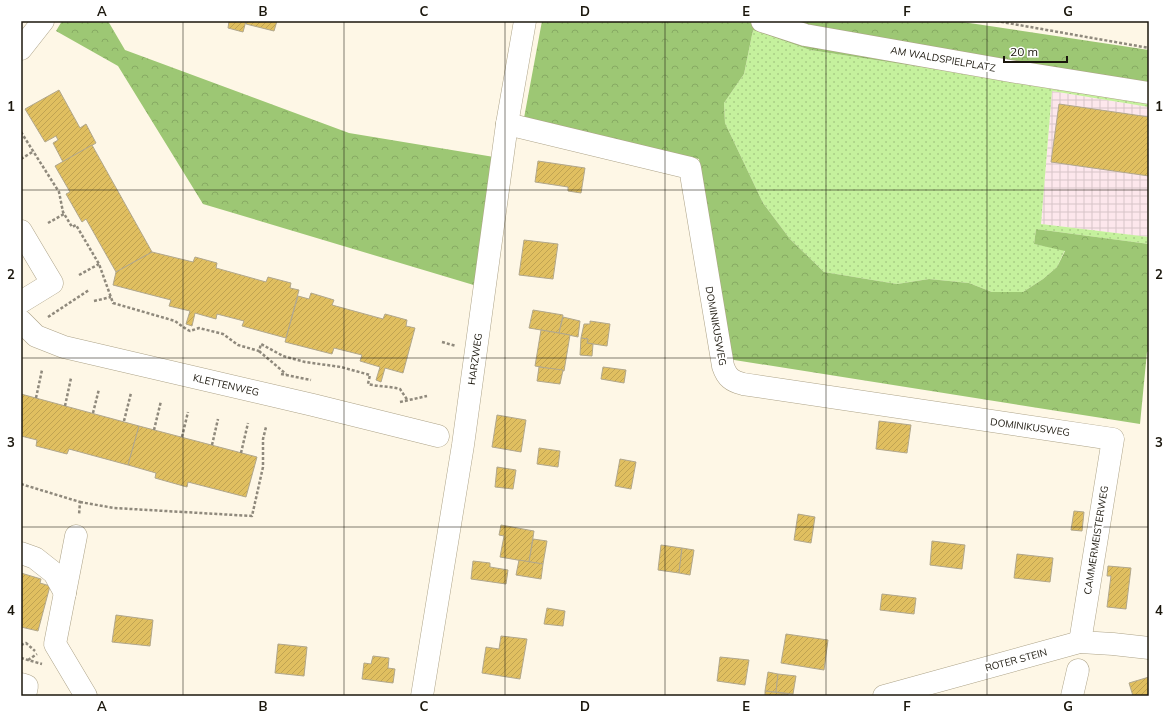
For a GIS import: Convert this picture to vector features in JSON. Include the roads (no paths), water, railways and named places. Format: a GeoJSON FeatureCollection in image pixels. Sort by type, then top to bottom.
{"type":"FeatureCollection","features":[{"type":"Feature","properties":{"kind":"street"},"geometry":{"type":"LineString","coordinates":[[21,49],[43,21]]}},
{"type":"Feature","properties":{"kind":"street","name":"HARZWEG"},"geometry":{"type":"LineString","coordinates":[[422,696],[463,445],[507,124],[525,21]]}},
{"type":"Feature","properties":{"kind":"street","name":"AM WALDSPIELPLATZ"},"geometry":{"type":"LineString","coordinates":[[762,21],[805,35],[1002,70],[1149,93]]}},
{"type":"Feature","properties":{"kind":"street","name":"DOMINIKUSWEG"},"geometry":{"type":"LineString","coordinates":[[507,124],[690,168],[723,366],[731,381],[1113,439]]}},
{"type":"Feature","properties":{"kind":"street"},"geometry":{"type":"LineString","coordinates":[[21,231],[52,283],[21,302]]}},
{"type":"Feature","properties":{"kind":"street","name":"KLETTENWEG"},"geometry":{"type":"LineString","coordinates":[[25,325],[36,336],[64,347],[312,404],[438,436]]}},
{"type":"Feature","properties":{"kind":"street","name":"CAMMERMEISTERWEG"},"geometry":{"type":"LineString","coordinates":[[1080,642],[1113,439]]}},
{"type":"Feature","properties":{"kind":"street"},"geometry":{"type":"LineString","coordinates":[[76,536],[55,644],[86,696]]}},
{"type":"Feature","properties":{"kind":"street"},"geometry":{"type":"LineString","coordinates":[[21,553],[35,558],[54,573],[65,593]]}},
{"type":"Feature","properties":{"kind":"street","name":"ROTER STEIN"},"geometry":{"type":"LineString","coordinates":[[884,696],[1080,642],[1149,648]]}},
{"type":"Feature","properties":{"kind":"street"},"geometry":{"type":"LineString","coordinates":[[1072,696],[1078,670]]}},
{"type":"Feature","properties":{"kind":"street"},"geometry":{"type":"LineString","coordinates":[[21,684],[27,686],[25,696]]}}]}
